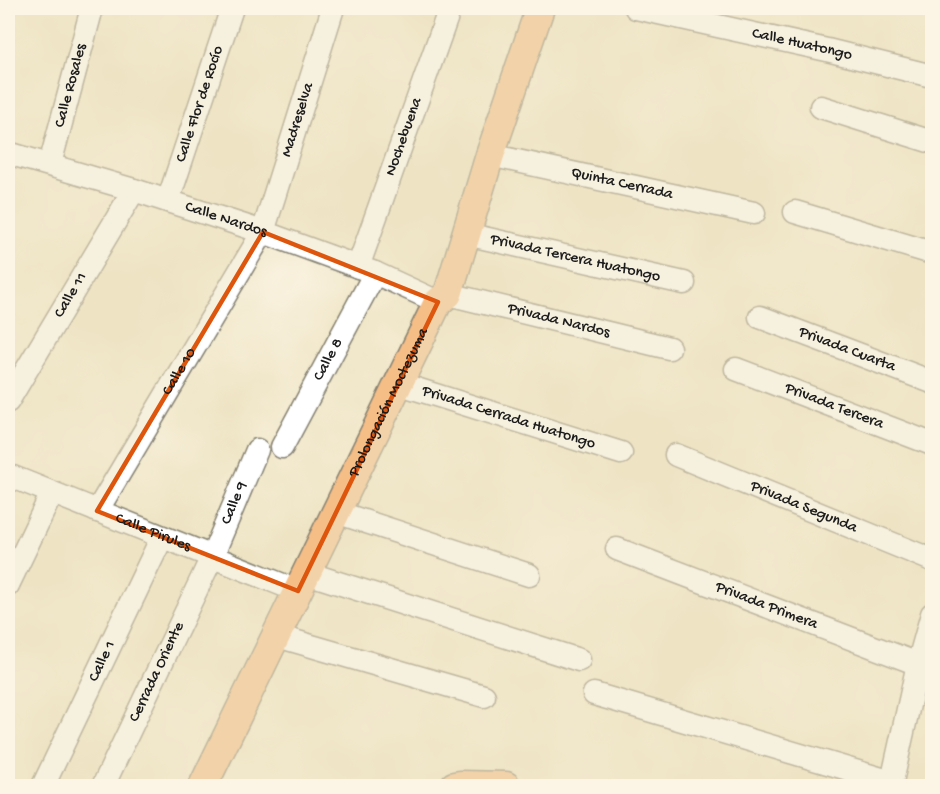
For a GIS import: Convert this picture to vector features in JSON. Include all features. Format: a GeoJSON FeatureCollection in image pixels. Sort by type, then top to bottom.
{"type":"FeatureCollection","features":[{"type":"Feature","properties":{"kind":"main road","name":"Prolongación Moctezuma"},"geometry":{"type":"LineString","coordinates":[[203,786],[398,383],[443,298],[540,8]]}},
{"type":"Feature","properties":{"kind":"main road"},"geometry":{"type":"LineString","coordinates":[[454,786],[506,786]]}},
{"type":"Feature","properties":{"kind":"street","name":"Calle Rosales"},"geometry":{"type":"LineString","coordinates":[[50,165],[93,8]]}},
{"type":"Feature","properties":{"kind":"street","name":"Calle Flor de Rocío"},"geometry":{"type":"LineString","coordinates":[[168,201],[231,8]]}},
{"type":"Feature","properties":{"kind":"street","name":"Madreselva"},"geometry":{"type":"LineString","coordinates":[[263,232],[333,8]]}},
{"type":"Feature","properties":{"kind":"street","name":"Nochebuena"},"geometry":{"type":"LineString","coordinates":[[367,270],[450,8]]}},
{"type":"Feature","properties":{"kind":"street","name":"Calle Huatongo"},"geometry":{"type":"LineString","coordinates":[[636,8],[933,76]]}},
{"type":"Feature","properties":{"kind":"street"},"geometry":{"type":"LineString","coordinates":[[821,107],[933,142]]}},
{"type":"Feature","properties":{"kind":"street","name":"Calle Nardos"},"geometry":{"type":"LineString","coordinates":[[8,153],[134,190],[263,232],[443,298]]}},
{"type":"Feature","properties":{"kind":"street","name":"Quinta Cerrada"},"geometry":{"type":"LineString","coordinates":[[490,155],[754,213]]}},
{"type":"Feature","properties":{"kind":"street","name":"Calle 11"},"geometry":{"type":"LineString","coordinates":[[8,401],[134,190]]}},
{"type":"Feature","properties":{"kind":"street"},"geometry":{"type":"LineString","coordinates":[[795,212],[933,253]]}},
{"type":"Feature","properties":{"kind":"street","name":"Calle 10"},"geometry":{"type":"LineString","coordinates":[[97,511],[263,232]]}},
{"type":"Feature","properties":{"kind":"street","name":"Privada Tercera Huatongo"},"geometry":{"type":"LineString","coordinates":[[466,234],[684,283]]}},
{"type":"Feature","properties":{"kind":"street","name":"Calle 8"},"geometry":{"type":"LineString","coordinates":[[282,447],[367,270]]}},
{"type":"Feature","properties":{"kind":"street","name":"Privada Nardos"},"geometry":{"type":"LineString","coordinates":[[443,298],[669,348]]}},
{"type":"Feature","properties":{"kind":"street","name":"Privada Cuarta"},"geometry":{"type":"LineString","coordinates":[[760,317],[933,382]]}},
{"type":"Feature","properties":{"kind":"street","name":"Privada Tercera"},"geometry":{"type":"LineString","coordinates":[[736,369],[933,444]]}},
{"type":"Feature","properties":{"kind":"street","name":"Privada Cerrada Huatongo"},"geometry":{"type":"LineString","coordinates":[[398,383],[621,453]]}},
{"type":"Feature","properties":{"kind":"street","name":"Calle 9"},"geometry":{"type":"LineString","coordinates":[[212,557],[257,450]]}},
{"type":"Feature","properties":{"kind":"street","name":"Privada Segunda"},"geometry":{"type":"LineString","coordinates":[[676,455],[933,560]]}},
{"type":"Feature","properties":{"kind":"street","name":"Calle Pirules"},"geometry":{"type":"LineString","coordinates":[[8,475],[212,557],[579,660]]}},
{"type":"Feature","properties":{"kind":"street"},"geometry":{"type":"LineString","coordinates":[[8,585],[51,493]]}},
{"type":"Feature","properties":{"kind":"street"},"geometry":{"type":"LineString","coordinates":[[336,512],[529,575]]}},
{"type":"Feature","properties":{"kind":"street","name":"Calle 1"},"geometry":{"type":"LineString","coordinates":[[43,786],[162,537]]}},
{"type":"Feature","properties":{"kind":"street","name":"Privada Primera"},"geometry":{"type":"LineString","coordinates":[[617,549],[918,664]]}},
{"type":"Feature","properties":{"kind":"street","name":"Cerrada Oriente"},"geometry":{"type":"LineString","coordinates":[[103,786],[212,557]]}},
{"type":"Feature","properties":{"kind":"street"},"geometry":{"type":"LineString","coordinates":[[594,694],[891,784],[918,664],[930,627]]}},
{"type":"Feature","properties":{"kind":"street"},"geometry":{"type":"LineString","coordinates":[[277,636],[484,696]]}},
{"type":"Feature","properties":{"kind":"highlighted area"},"geometry":{"type":"Polygon","coordinates":[[[263,232],[438,302],[298,591],[97,511],[263,232]]]}}]}
